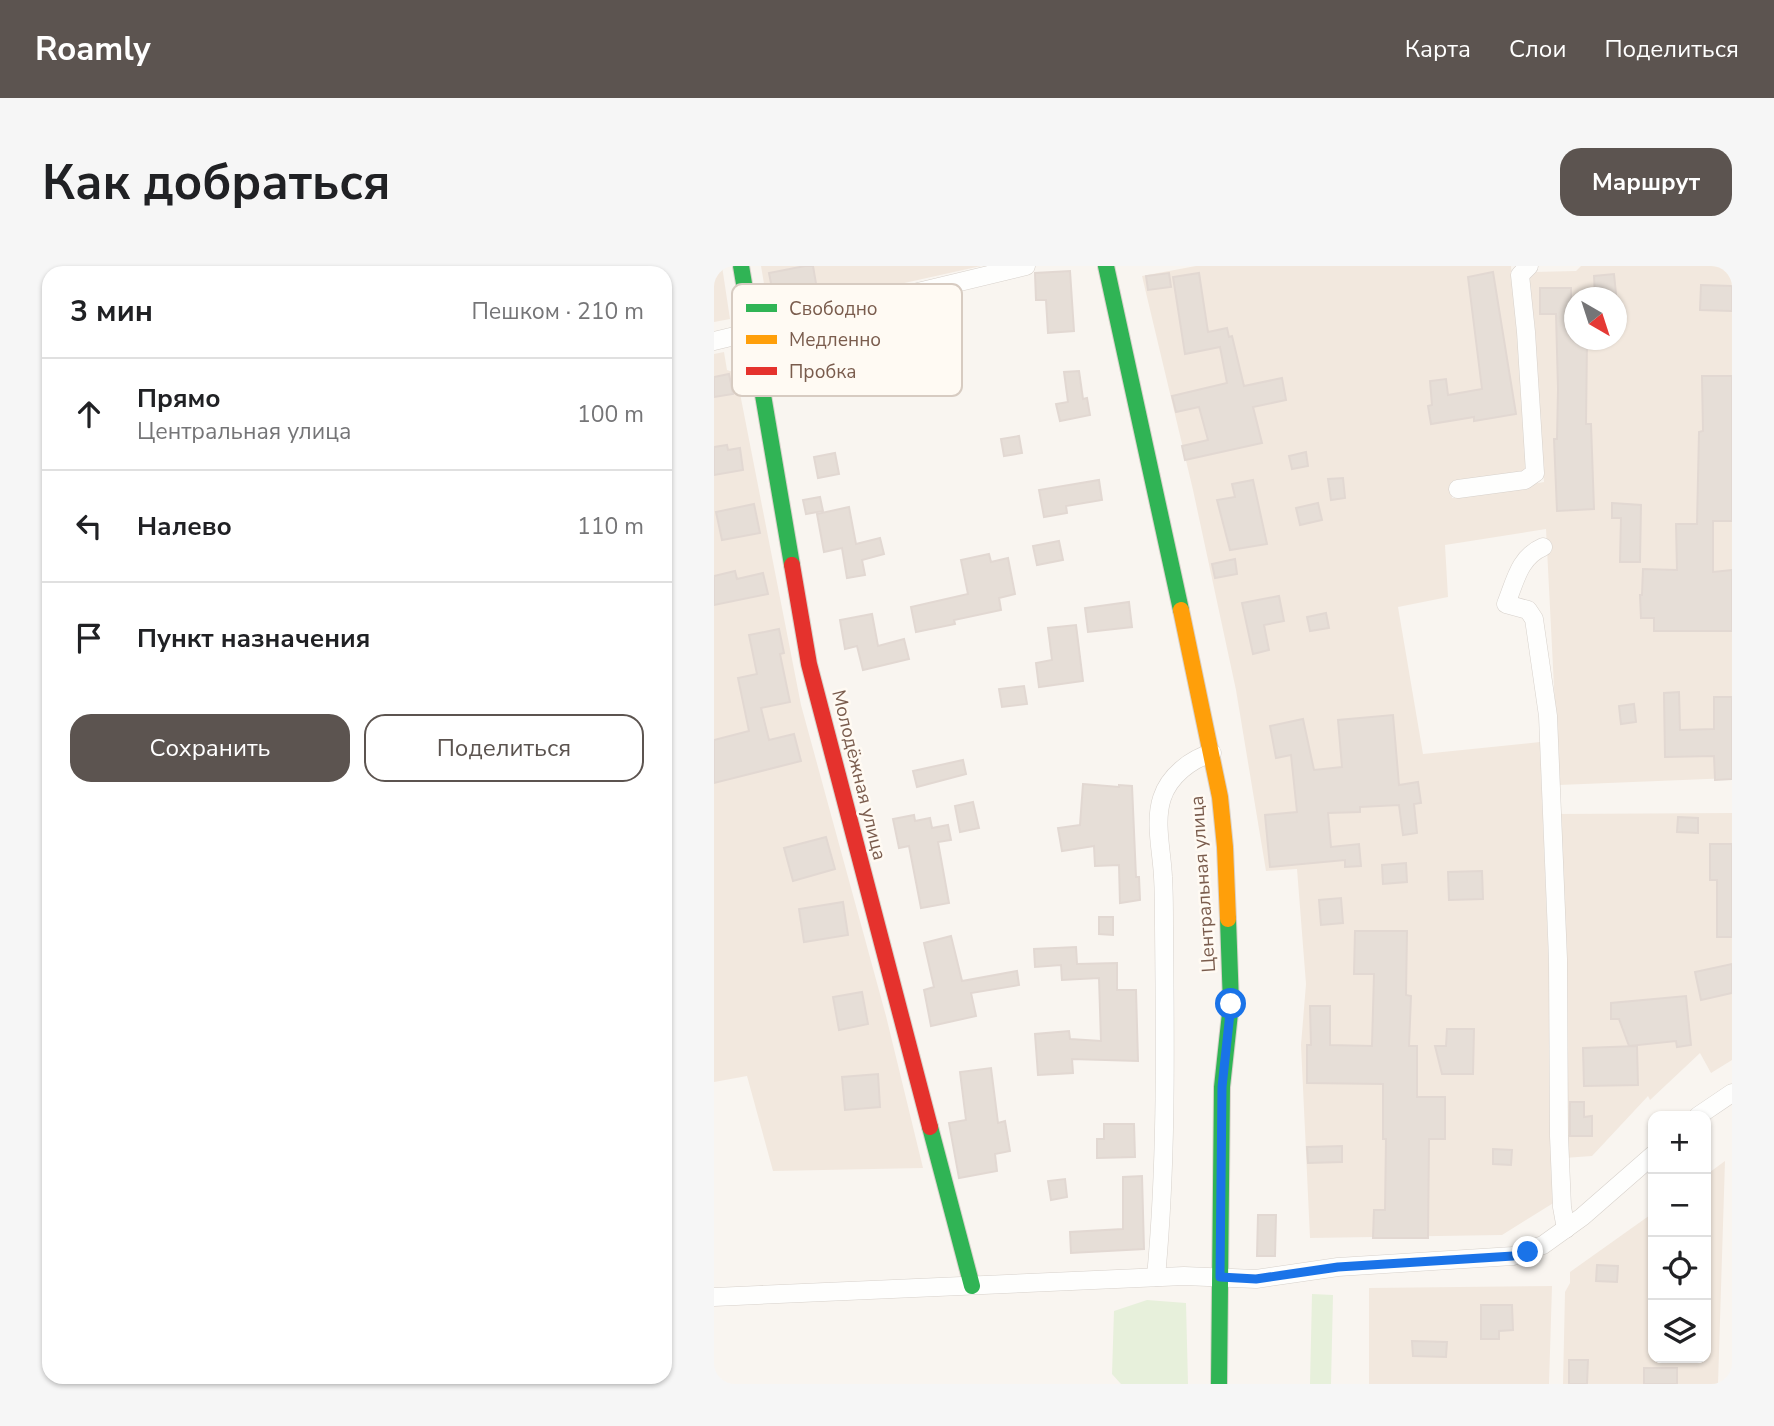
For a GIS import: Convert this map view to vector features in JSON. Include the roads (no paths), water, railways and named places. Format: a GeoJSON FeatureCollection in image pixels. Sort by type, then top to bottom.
{"type":"FeatureCollection","features":[{"type":"Feature","properties":{"kind":"street","name":"Молодёжная улица"},"geometry":{"type":"LineString","coordinates":[[741,266],[744,284]]}},
{"type":"Feature","properties":{"kind":"street"},"geometry":{"type":"LineString","coordinates":[[951,284],[1026,266]]}},
{"type":"Feature","properties":{"kind":"street","name":"Центральная улица"},"geometry":{"type":"LineString","coordinates":[[1106,266],[1212,753],[1226,847],[1231,1004],[1222,1087],[1219,1384]]}},
{"type":"Feature","properties":{"kind":"street"},"geometry":{"type":"LineString","coordinates":[[1458,489],[1525,480],[1535,473],[1526,332],[1520,290],[1520,275],[1529,266]]}},
{"type":"Feature","properties":{"kind":"street"},"geometry":{"type":"LineString","coordinates":[[714,341],[732,337]]}},
{"type":"Feature","properties":{"kind":"street","name":"Молодёжная улица"},"geometry":{"type":"LineString","coordinates":[[762,396],[809,664],[972,1286]]}},
{"type":"Feature","properties":{"kind":"street"},"geometry":{"type":"LineString","coordinates":[[1543,547],[1533,551],[1525,560],[1506,604],[1528,610],[1534,619],[1548,716],[1558,959],[1559,1136],[1562,1207],[1566,1229]]}},
{"type":"Feature","properties":{"kind":"street"},"geometry":{"type":"LineString","coordinates":[[1156,1277],[1163,1130],[1165,995],[1164,881],[1159,816],[1163,796],[1173,780],[1198,757],[1212,753]]}},
{"type":"Feature","properties":{"kind":"street"},"geometry":{"type":"LineString","coordinates":[[1707,1111],[1730,1099]]}},
{"type":"Feature","properties":{"kind":"street"},"geometry":{"type":"LineString","coordinates":[[714,1297],[1156,1277],[1256,1279],[1338,1267],[1513,1256],[1543,1245],[1566,1229],[1648,1159]]}}]}
